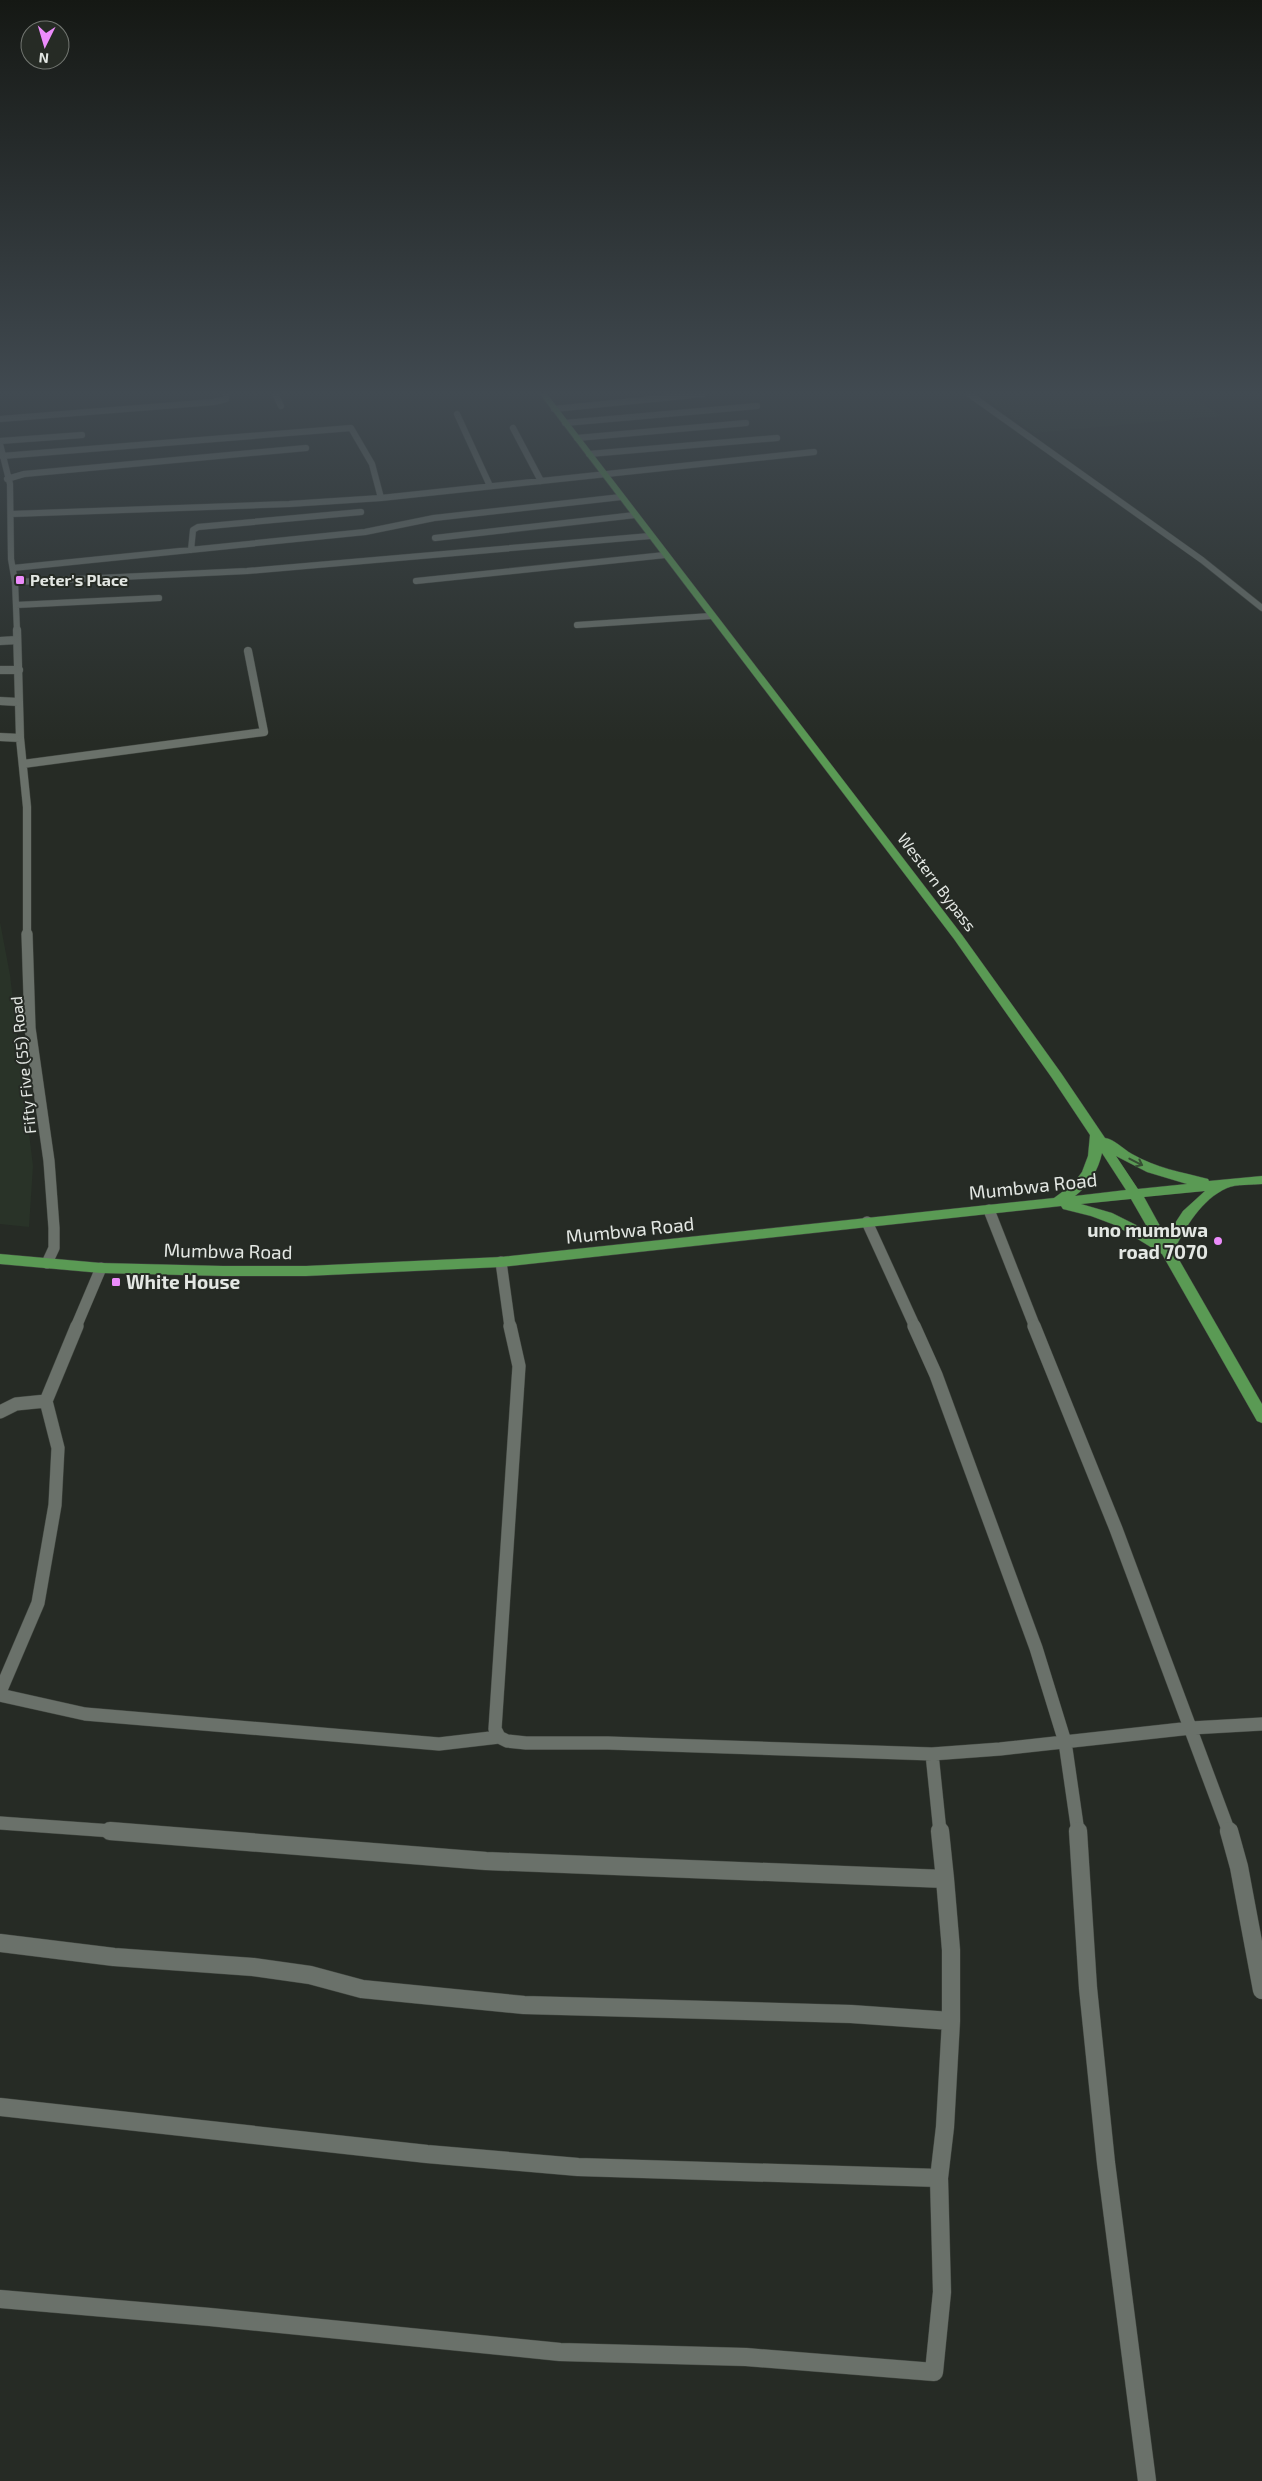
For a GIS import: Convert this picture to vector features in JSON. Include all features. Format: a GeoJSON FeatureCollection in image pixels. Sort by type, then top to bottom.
{"type":"FeatureCollection","features":[{"type":"Feature","properties":{"kind":"main road","name":"Western Bypass"},"geometry":{"type":"LineString","coordinates":[[631,510],[958,937],[1096,1134],[1135,1194],[1262,1417]]}},
{"type":"Feature","properties":{"kind":"main road"},"geometry":{"type":"LineString","coordinates":[[1096,1134],[1120,1153],[1150,1169],[1186,1180],[1223,1185]]}},
{"type":"Feature","properties":{"kind":"main road"},"geometry":{"type":"LineString","coordinates":[[1052,1203],[1075,1191],[1090,1174],[1097,1154],[1096,1134]]}},
{"type":"Feature","properties":{"kind":"main road","name":"Mumbwa Road"},"geometry":{"type":"LineString","coordinates":[[0,1259],[101,1268],[306,1271],[501,1262],[1262,1180]]}},
{"type":"Feature","properties":{"kind":"main road"},"geometry":{"type":"LineString","coordinates":[[1052,1203],[1103,1214],[1127,1224],[1148,1236],[1167,1251],[1182,1220],[1193,1206],[1223,1185]]}},
{"type":"Feature","properties":{"kind":"street","name":"Fifty Five (55) Road"},"geometry":{"type":"LineString","coordinates":[[10,510],[19,670],[20,738],[27,807],[27,941],[30,1028],[49,1161],[54,1228],[54,1248],[47,1264]]}},
{"type":"Feature","properties":{"kind":"street"},"geometry":{"type":"LineString","coordinates":[[11,514],[128,510]]}},
{"type":"Feature","properties":{"kind":"street"},"geometry":{"type":"LineString","coordinates":[[0,560],[12,564],[191,550],[365,532],[434,518],[507,510]]}},
{"type":"Feature","properties":{"kind":"street"},"geometry":{"type":"LineString","coordinates":[[1132,510],[1188,550],[1262,608]]}},
{"type":"Feature","properties":{"kind":"street"},"geometry":{"type":"LineString","coordinates":[[191,550],[193,530],[198,527],[361,512]]}},
{"type":"Feature","properties":{"kind":"street"},"geometry":{"type":"LineString","coordinates":[[435,538],[635,515]]}},
{"type":"Feature","properties":{"kind":"street"},"geometry":{"type":"LineString","coordinates":[[15,582],[247,571],[650,536]]}},
{"type":"Feature","properties":{"kind":"street"},"geometry":{"type":"LineString","coordinates":[[416,581],[664,555]]}},
{"type":"Feature","properties":{"kind":"street"},"geometry":{"type":"LineString","coordinates":[[16,605],[159,598]]}},
{"type":"Feature","properties":{"kind":"street"},"geometry":{"type":"LineString","coordinates":[[577,625],[711,616]]}},
{"type":"Feature","properties":{"kind":"street"},"geometry":{"type":"LineString","coordinates":[[0,641],[17,640]]}},
{"type":"Feature","properties":{"kind":"street"},"geometry":{"type":"LineString","coordinates":[[23,764],[264,732],[248,651]]}},
{"type":"Feature","properties":{"kind":"street"},"geometry":{"type":"LineString","coordinates":[[0,670],[19,670]]}},
{"type":"Feature","properties":{"kind":"street"},"geometry":{"type":"LineString","coordinates":[[0,701],[18,702]]}},
{"type":"Feature","properties":{"kind":"street"},"geometry":{"type":"LineString","coordinates":[[0,736],[20,738]]}},
{"type":"Feature","properties":{"kind":"street"},"geometry":{"type":"LineString","coordinates":[[989,1210],[1013,1276],[1098,1484],[1230,1834],[1240,1867],[1262,1990]]}},
{"type":"Feature","properties":{"kind":"street"},"geometry":{"type":"LineString","coordinates":[[867,1222],[936,1375],[1036,1648],[1065,1742],[1079,1840],[1088,1988],[1106,2163],[1147,2481]]}},
{"type":"Feature","properties":{"kind":"street"},"geometry":{"type":"LineString","coordinates":[[499,1737],[495,1729],[519,1366],[510,1333],[501,1262]]}},
{"type":"Feature","properties":{"kind":"street"},"geometry":{"type":"LineString","coordinates":[[101,1268],[46,1401],[58,1448],[55,1505],[38,1603],[0,1694],[85,1714],[439,1744],[499,1737],[507,1741],[526,1743],[608,1743],[932,1754],[1191,1728],[1262,1724]]}},
{"type":"Feature","properties":{"kind":"street"},"geometry":{"type":"LineString","coordinates":[[0,1402],[16,1404],[46,1401]]}},
{"type":"Feature","properties":{"kind":"street"},"geometry":{"type":"LineString","coordinates":[[0,1412],[16,1404]]}},
{"type":"Feature","properties":{"kind":"street"},"geometry":{"type":"LineString","coordinates":[[0,2299],[210,2317],[560,2352],[746,2357],[934,2372],[942,2292],[939,2178],[945,2127],[951,2022],[951,1950],[932,1754]]}},
{"type":"Feature","properties":{"kind":"street"},"geometry":{"type":"LineString","coordinates":[[0,1823],[105,1829],[304,1849],[554,1865],[945,1879]]}},
{"type":"Feature","properties":{"kind":"street"},"geometry":{"type":"LineString","coordinates":[[0,1943],[114,1957],[252,1967],[310,1976],[362,1989],[524,2005],[841,2014],[951,2022]]}},
{"type":"Feature","properties":{"kind":"street"},"geometry":{"type":"LineString","coordinates":[[0,2106],[417,2153],[578,2168],[939,2178]]}},
{"type":"Feature","properties":{"kind":"shaded area"},"geometry":{"type":"Polygon","coordinates":[[[0,922],[10,975],[33,1166],[29,1227],[0,1224],[0,922]]]}},
{"type":"Feature","properties":{"kind":"place","name":"Peter's Place"},"geometry":{"type":"Point","coordinates":[20,580]}},
{"type":"Feature","properties":{"kind":"place","name":"uno mumbwa road 7070"},"geometry":{"type":"Point","coordinates":[1218,1241]}},
{"type":"Feature","properties":{"kind":"place","name":"White House"},"geometry":{"type":"Point","coordinates":[116,1282]}}]}
